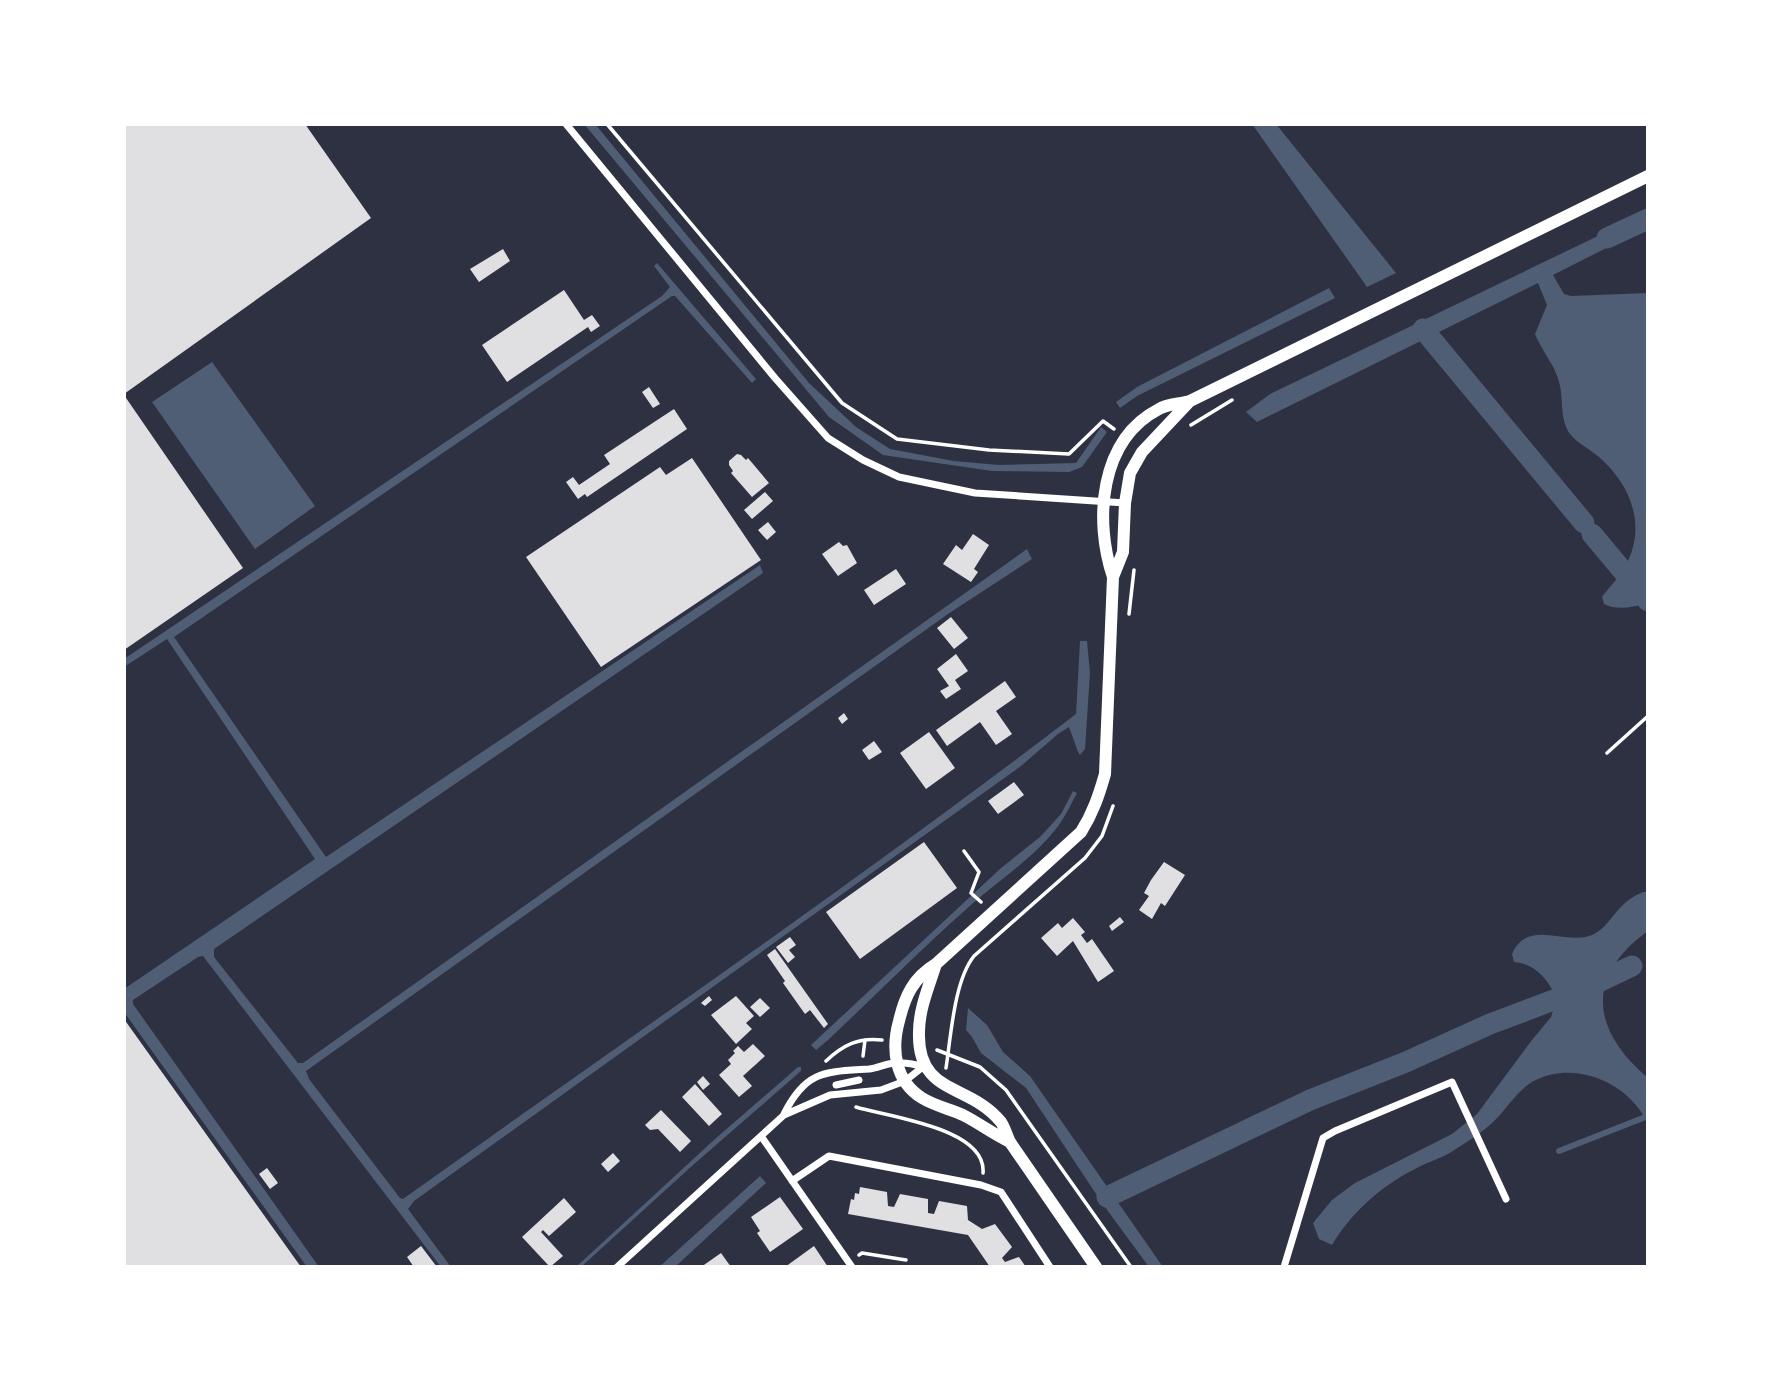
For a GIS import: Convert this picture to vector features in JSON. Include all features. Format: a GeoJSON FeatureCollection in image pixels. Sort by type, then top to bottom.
{"type":"FeatureCollection","features":[{"type":"Feature","properties":{"kind":"main road"},"geometry":{"type":"LineString","coordinates":[[1113,577],[1105,552],[1104,501],[1108,477],[1115,456],[1132,430],[1160,408],[1190,401],[1648,176]]}},
{"type":"Feature","properties":{"kind":"main road"},"geometry":{"type":"LineString","coordinates":[[1010,1142],[960,1114],[924,1099],[905,1081],[896,1063],[896,1032],[906,996],[917,978],[936,964],[1081,832],[1091,816],[1105,774],[1113,577],[1123,552],[1125,503],[1130,473],[1135,461],[1154,438],[1190,401]]}},
{"type":"Feature","properties":{"kind":"main road"},"geometry":{"type":"LineString","coordinates":[[936,964],[921,1012],[920,1054],[924,1066],[935,1079],[978,1102],[1002,1124],[1010,1142],[1096,1267]]}},
{"type":"Feature","properties":{"kind":"street"},"geometry":{"type":"LineString","coordinates":[[566,124],[775,378],[828,438],[863,460],[899,477],[975,493],[1125,503]]}},
{"type":"Feature","properties":{"kind":"street"},"geometry":{"type":"LineString","coordinates":[[784,1115],[792,1098],[803,1086],[820,1075],[896,1063],[924,1066]]}},
{"type":"Feature","properties":{"kind":"street"},"geometry":{"type":"LineString","coordinates":[[617,1267],[784,1115],[830,1095],[881,1090],[905,1081],[924,1066]]}},
{"type":"Feature","properties":{"kind":"street"},"geometry":{"type":"LineString","coordinates":[[836,1085],[859,1080]]}},
{"type":"Feature","properties":{"kind":"street"},"geometry":{"type":"LineString","coordinates":[[1284,1267],[1323,1138],[1452,1082],[1506,1199]]}},
{"type":"Feature","properties":{"kind":"street"},"geometry":{"type":"LineString","coordinates":[[761,1136],[850,1264]]}},
{"type":"Feature","properties":{"kind":"street"},"geometry":{"type":"LineString","coordinates":[[792,1181],[829,1156],[981,1185],[1001,1192],[1050,1267]]}},
{"type":"Feature","properties":{"kind":"path"},"geometry":{"type":"LineString","coordinates":[[607,124],[842,403],[897,439],[989,450],[1069,454],[1103,421]]}},
{"type":"Feature","properties":{"kind":"path"},"geometry":{"type":"LineString","coordinates":[[1606,752],[1648,716]]}},
{"type":"Feature","properties":{"kind":"path"},"geometry":{"type":"LineString","coordinates":[[964,851],[979,872],[971,893],[981,903]]}},
{"type":"Feature","properties":{"kind":"path"},"geometry":{"type":"LineString","coordinates":[[996,937],[967,964],[948,1053],[980,1067],[1006,1090],[1131,1267]]}},
{"type":"Feature","properties":{"kind":"path"},"geometry":{"type":"LineString","coordinates":[[820,1075],[825,1062],[841,1048],[866,1038]]}},
{"type":"Feature","properties":{"kind":"path"},"geometry":{"type":"LineString","coordinates":[[855,1107],[937,1128],[956,1136],[975,1149],[984,1169],[981,1185]]}},
{"type":"Feature","properties":{"kind":"path"},"geometry":{"type":"LineString","coordinates":[[850,1264],[862,1253],[906,1260]]}},
{"type":"Feature","properties":{"kind":"water"},"geometry":{"type":"Polygon","coordinates":[[[584,124],[595,124],[809,383],[856,427],[890,449],[954,461],[999,465],[1076,463],[1101,427],[1107,432],[1082,467],[1069,472],[992,471],[883,455],[829,417],[584,124]]]}},
{"type":"Feature","properties":{"kind":"water"},"geometry":{"type":"Polygon","coordinates":[[[1252,124],[1276,124],[1396,273],[1367,287],[1252,124]]]}},
{"type":"Feature","properties":{"kind":"water"},"geometry":{"type":"Polygon","coordinates":[[[1629,221],[1634,234],[1553,275],[1564,294],[1571,296],[1648,293],[1648,603],[1620,608],[1604,604],[1602,597],[1623,571],[1632,552],[1635,537],[1633,508],[1628,494],[1610,468],[1573,438],[1567,428],[1557,376],[1535,334],[1547,305],[1538,283],[1257,422],[1246,412],[1270,394],[1629,221]]]}},
{"type":"Feature","properties":{"kind":"water"},"geometry":{"type":"Polygon","coordinates":[[[657,263],[756,379],[752,383],[675,296],[672,296],[174,637],[326,857],[760,565],[763,573],[214,949],[214,957],[298,1063],[303,1063],[1027,549],[1032,559],[948,614],[306,1071],[309,1079],[400,1198],[403,1199],[826,899],[1076,714],[1080,641],[1087,641],[1090,673],[1085,749],[1080,755],[1069,727],[1058,734],[1021,766],[414,1201],[408,1209],[451,1267],[441,1267],[203,956],[133,1000],[133,1004],[319,1267],[307,1267],[124,1012],[124,989],[315,859],[167,639],[124,667],[124,659],[662,296],[670,287],[654,266],[657,263]]]}},
{"type":"Feature","properties":{"kind":"water"},"geometry":{"type":"Polygon","coordinates":[[[1329,288],[1335,298],[1137,396],[1120,408],[1116,402],[1137,387],[1329,288]]]}},
{"type":"Feature","properties":{"kind":"water"},"geometry":{"type":"Polygon","coordinates":[[[212,362],[315,506],[255,549],[152,402],[212,362]]]}},
{"type":"Feature","properties":{"kind":"water"},"geometry":{"type":"Polygon","coordinates":[[[1073,791],[1077,793],[1050,837],[953,921],[828,1040],[816,1050],[811,1045],[1001,868],[1040,837],[1061,814],[1073,791]]]}},
{"type":"Feature","properties":{"kind":"water"},"geometry":{"type":"Polygon","coordinates":[[[1648,891],[1648,931],[1628,948],[1613,966],[1605,985],[1603,1003],[1606,1022],[1615,1041],[1629,1060],[1648,1078],[1648,1124],[1629,1097],[1601,1079],[1568,1073],[1536,1080],[1523,1088],[1487,1128],[1451,1152],[1418,1167],[1378,1193],[1348,1222],[1332,1245],[1319,1239],[1313,1223],[1332,1200],[1355,1183],[1452,1134],[1477,1114],[1551,1017],[1557,999],[1541,974],[1529,966],[1514,962],[1512,954],[1519,943],[1527,937],[1537,935],[1570,938],[1592,935],[1605,926],[1629,900],[1648,891]]]}},
{"type":"Feature","properties":{"kind":"water"},"geometry":{"type":"Polygon","coordinates":[[[968,1008],[987,1025],[1003,1052],[1030,1076],[1163,1267],[1149,1267],[1102,1203],[1026,1088],[981,1053],[966,1030],[968,1008]]]}},
{"type":"Feature","properties":{"kind":"water"},"geometry":{"type":"Polygon","coordinates":[[[801,1067],[801,1071],[581,1267],[576,1267],[715,1139],[801,1067]]]}},
{"type":"Feature","properties":{"kind":"water"},"geometry":{"type":"Polygon","coordinates":[[[760,1176],[766,1183],[675,1267],[659,1267],[760,1176]]]}},
{"type":"Feature","properties":{"kind":"building"},"geometry":{"type":"Polygon","coordinates":[[[124,124],[305,124],[371,218],[124,394],[124,124]]]}},
{"type":"Feature","properties":{"kind":"building"},"geometry":{"type":"Polygon","coordinates":[[[503,249],[510,261],[479,282],[470,269],[503,249]]]}},
{"type":"Feature","properties":{"kind":"building"},"geometry":{"type":"Polygon","coordinates":[[[564,290],[584,320],[592,315],[600,326],[591,332],[588,327],[507,382],[482,345],[564,290]]]}},
{"type":"Feature","properties":{"kind":"building"},"geometry":{"type":"Polygon","coordinates":[[[649,387],[660,404],[653,408],[642,392],[649,387]]]}},
{"type":"Feature","properties":{"kind":"building"},"geometry":{"type":"Polygon","coordinates":[[[124,395],[243,568],[124,650],[124,395]]]}},
{"type":"Feature","properties":{"kind":"building"},"geometry":{"type":"Polygon","coordinates":[[[674,409],[687,429],[587,497],[585,494],[578,499],[566,482],[573,477],[579,485],[610,464],[604,455],[674,409]]]}},
{"type":"Feature","properties":{"kind":"building"},"geometry":{"type":"Polygon","coordinates":[[[737,454],[746,460],[748,458],[769,483],[752,497],[731,473],[733,471],[729,461],[737,454]]]}},
{"type":"Feature","properties":{"kind":"building"},"geometry":{"type":"Polygon","coordinates":[[[692,458],[761,560],[601,667],[526,557],[660,467],[666,475],[692,458]]]}},
{"type":"Feature","properties":{"kind":"building"},"geometry":{"type":"Polygon","coordinates":[[[765,492],[773,501],[752,519],[744,510],[765,492]]]}},
{"type":"Feature","properties":{"kind":"building"},"geometry":{"type":"Polygon","coordinates":[[[768,522],[776,532],[767,540],[758,530],[768,522]]]}},
{"type":"Feature","properties":{"kind":"building"},"geometry":{"type":"Polygon","coordinates":[[[973,534],[989,545],[974,569],[978,572],[971,582],[943,564],[956,545],[962,550],[973,534]]]}},
{"type":"Feature","properties":{"kind":"building"},"geometry":{"type":"Polygon","coordinates":[[[839,542],[843,546],[847,545],[857,563],[838,576],[822,554],[839,542]]]}},
{"type":"Feature","properties":{"kind":"building"},"geometry":{"type":"Polygon","coordinates":[[[896,569],[906,584],[874,605],[864,590],[896,569]]]}},
{"type":"Feature","properties":{"kind":"building"},"geometry":{"type":"Polygon","coordinates":[[[951,617],[968,638],[954,649],[937,628],[951,617]]]}},
{"type":"Feature","properties":{"kind":"building"},"geometry":{"type":"Polygon","coordinates":[[[956,654],[968,671],[955,680],[961,689],[946,699],[940,691],[949,686],[937,669],[956,654]]]}},
{"type":"Feature","properties":{"kind":"building"},"geometry":{"type":"Polygon","coordinates":[[[1005,681],[1016,697],[996,711],[1012,734],[996,745],[980,722],[947,746],[936,730],[1005,681]]]}},
{"type":"Feature","properties":{"kind":"building"},"geometry":{"type":"Polygon","coordinates":[[[844,713],[848,719],[842,724],[838,718],[844,713]]]}},
{"type":"Feature","properties":{"kind":"building"},"geometry":{"type":"Polygon","coordinates":[[[929,732],[955,768],[926,789],[900,753],[929,732]]]}},
{"type":"Feature","properties":{"kind":"building"},"geometry":{"type":"Polygon","coordinates":[[[874,741],[882,752],[869,760],[862,750],[874,741]]]}},
{"type":"Feature","properties":{"kind":"building"},"geometry":{"type":"Polygon","coordinates":[[[1014,782],[1024,795],[998,814],[988,801],[1014,782]]]}},
{"type":"Feature","properties":{"kind":"building"},"geometry":{"type":"Polygon","coordinates":[[[924,842],[957,888],[860,959],[826,912],[924,842]]]}},
{"type":"Feature","properties":{"kind":"building"},"geometry":{"type":"Polygon","coordinates":[[[1164,862],[1185,875],[1165,906],[1161,903],[1152,919],[1139,910],[1149,896],[1144,893],[1164,862]]]}},
{"type":"Feature","properties":{"kind":"building"},"geometry":{"type":"Polygon","coordinates":[[[1120,917],[1124,922],[1112,931],[1109,926],[1120,917]]]}},
{"type":"Feature","properties":{"kind":"building"},"geometry":{"type":"Polygon","coordinates":[[[1073,918],[1085,932],[1081,935],[1087,943],[1092,939],[1114,971],[1098,982],[1073,941],[1057,956],[1041,938],[1058,923],[1062,928],[1073,918]]]}},
{"type":"Feature","properties":{"kind":"building"},"geometry":{"type":"Polygon","coordinates":[[[790,937],[796,945],[789,950],[795,957],[788,963],[776,947],[790,937]]]}},
{"type":"Feature","properties":{"kind":"building"},"geometry":{"type":"Polygon","coordinates":[[[775,949],[828,1024],[824,1028],[810,1010],[805,1014],[783,983],[785,981],[767,955],[775,949]]]}},
{"type":"Feature","properties":{"kind":"building"},"geometry":{"type":"Polygon","coordinates":[[[709,996],[712,1000],[705,1006],[701,1003],[709,996]]]}},
{"type":"Feature","properties":{"kind":"building"},"geometry":{"type":"Polygon","coordinates":[[[736,996],[754,1016],[746,1023],[752,1029],[736,1044],[711,1015],[736,996]]]}},
{"type":"Feature","properties":{"kind":"building"},"geometry":{"type":"Polygon","coordinates":[[[760,998],[770,1008],[760,1017],[750,1007],[760,998]]]}},
{"type":"Feature","properties":{"kind":"building"},"geometry":{"type":"Polygon","coordinates":[[[124,1019],[301,1267],[124,1267],[124,1019]]]}},
{"type":"Feature","properties":{"kind":"building"},"geometry":{"type":"Polygon","coordinates":[[[753,1044],[765,1056],[743,1076],[752,1086],[739,1097],[719,1075],[731,1064],[728,1060],[738,1046],[744,1052],[753,1044]]]}},
{"type":"Feature","properties":{"kind":"building"},"geometry":{"type":"Polygon","coordinates":[[[703,1076],[710,1084],[703,1090],[697,1082],[703,1076]]]}},
{"type":"Feature","properties":{"kind":"building"},"geometry":{"type":"Polygon","coordinates":[[[695,1084],[722,1114],[709,1126],[682,1097],[695,1084]]]}},
{"type":"Feature","properties":{"kind":"building"},"geometry":{"type":"Polygon","coordinates":[[[661,1110],[691,1141],[680,1152],[658,1129],[650,1130],[645,1125],[661,1110]]]}},
{"type":"Feature","properties":{"kind":"building"},"geometry":{"type":"Polygon","coordinates":[[[613,1153],[620,1161],[608,1172],[601,1164],[613,1153]]]}},
{"type":"Feature","properties":{"kind":"building"},"geometry":{"type":"Polygon","coordinates":[[[267,1168],[278,1183],[270,1189],[259,1174],[267,1168]]]}},
{"type":"Feature","properties":{"kind":"building"},"geometry":{"type":"Polygon","coordinates":[[[860,1187],[887,1192],[888,1206],[894,1207],[900,1194],[928,1199],[928,1213],[934,1214],[939,1201],[967,1206],[968,1220],[982,1229],[995,1224],[1012,1247],[1002,1258],[1005,1262],[1019,1257],[1026,1267],[990,1267],[968,1235],[848,1214],[851,1199],[854,1200],[855,1193],[859,1194],[860,1187]]]}},
{"type":"Feature","properties":{"kind":"building"},"geometry":{"type":"Polygon","coordinates":[[[780,1197],[803,1229],[770,1252],[757,1233],[760,1231],[751,1217],[780,1197]]]}},
{"type":"Feature","properties":{"kind":"building"},"geometry":{"type":"Polygon","coordinates":[[[564,1198],[576,1212],[549,1236],[543,1230],[541,1232],[563,1256],[550,1267],[522,1237],[564,1198]]]}},
{"type":"Feature","properties":{"kind":"building"},"geometry":{"type":"Polygon","coordinates":[[[421,1246],[437,1267],[414,1267],[407,1257],[421,1246]]]}},
{"type":"Feature","properties":{"kind":"building"},"geometry":{"type":"Polygon","coordinates":[[[814,1246],[828,1267],[785,1267],[814,1246]]]}},
{"type":"Feature","properties":{"kind":"building"},"geometry":{"type":"Polygon","coordinates":[[[721,1253],[731,1267],[701,1267],[721,1253]]]}},
{"type":"Feature","properties":{"kind":"waterway"},"geometry":{"type":"LineString","coordinates":[[1607,238],[1648,219]]}},
{"type":"Feature","properties":{"kind":"waterway"},"geometry":{"type":"LineString","coordinates":[[1423,329],[1584,523]]}},
{"type":"Feature","properties":{"kind":"waterway"},"geometry":{"type":"LineString","coordinates":[[1592,534],[1648,601]]}},
{"type":"Feature","properties":{"kind":"waterway"},"geometry":{"type":"LineString","coordinates":[[1107,1197],[1310,1100],[1406,1062],[1490,1024],[1588,987],[1632,966]]}},
{"type":"Feature","properties":{"kind":"waterway"},"geometry":{"type":"LineString","coordinates":[[1559,1151],[1648,1116]]}}]}
